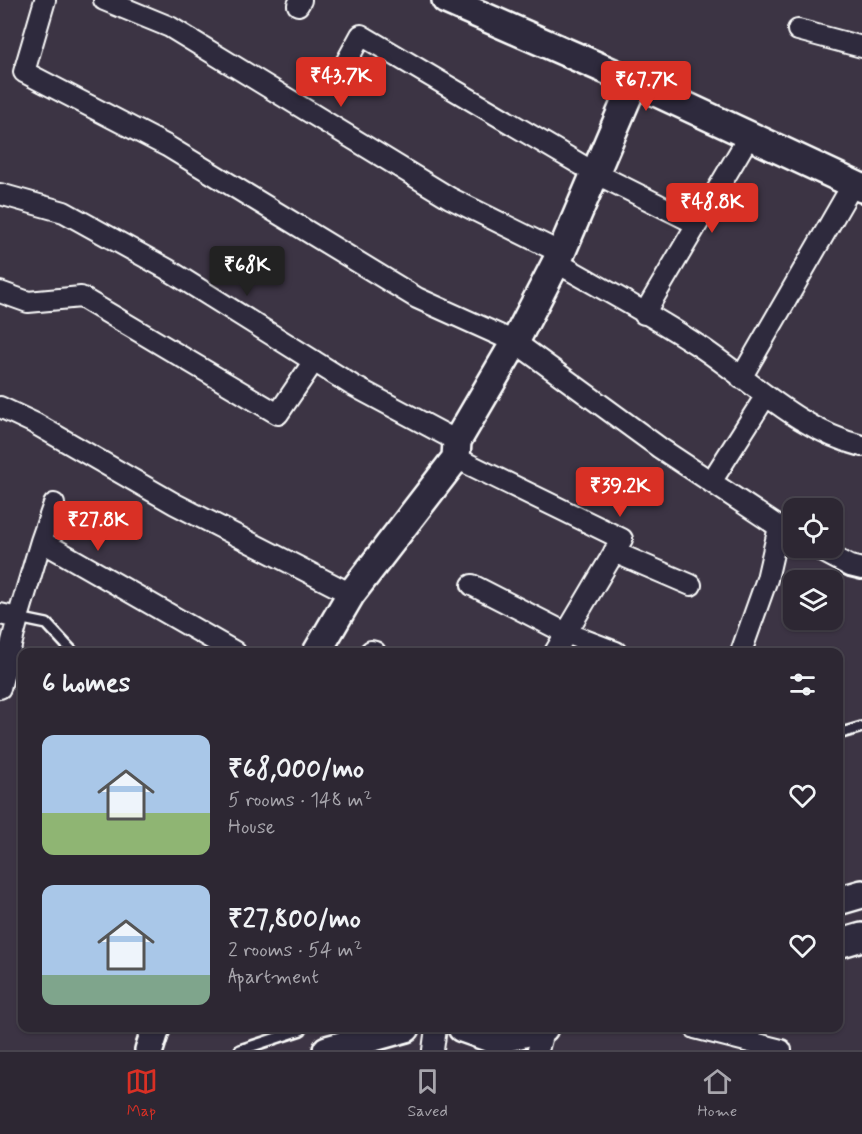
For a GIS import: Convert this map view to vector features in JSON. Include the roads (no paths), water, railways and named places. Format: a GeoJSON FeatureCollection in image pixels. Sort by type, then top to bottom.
{"type":"FeatureCollection","features":[{"type":"Feature","properties":{"kind":"street"},"geometry":{"type":"LineString","coordinates":[[45,0],[24,72],[167,146],[417,298],[515,342],[660,448],[783,529]]}},
{"type":"Feature","properties":{"kind":"street"},"geometry":{"type":"LineString","coordinates":[[104,0],[170,27],[450,198],[558,257],[644,314],[699,346],[765,397],[842,441],[862,446]]}},
{"type":"Feature","properties":{"kind":"street"},"geometry":{"type":"LineString","coordinates":[[446,0],[634,82],[857,186],[741,378]]}},
{"type":"Feature","properties":{"kind":"street"},"geometry":{"type":"LineString","coordinates":[[798,30],[862,47]]}},
{"type":"Feature","properties":{"kind":"street"},"geometry":{"type":"LineString","coordinates":[[337,79],[361,35],[595,173],[697,224]]}},
{"type":"Feature","properties":{"kind":"street"},"geometry":{"type":"LineString","coordinates":[[319,648],[351,594],[457,450],[558,257],[634,82]]}},
{"type":"Feature","properties":{"kind":"street"},"geometry":{"type":"LineString","coordinates":[[644,314],[749,136]]}},
{"type":"Feature","properties":{"kind":"street"},"geometry":{"type":"LineString","coordinates":[[0,194],[64,212],[167,268],[457,450],[622,539],[557,648]]}},
{"type":"Feature","properties":{"kind":"street"},"geometry":{"type":"LineString","coordinates":[[0,292],[28,302],[81,297],[278,414],[314,361]]}},
{"type":"Feature","properties":{"kind":"street"},"geometry":{"type":"LineString","coordinates":[[711,482],[765,397]]}},
{"type":"Feature","properties":{"kind":"street"},"geometry":{"type":"LineString","coordinates":[[0,407],[34,423],[175,504],[351,594]]}},
{"type":"Feature","properties":{"kind":"street"},"geometry":{"type":"LineString","coordinates":[[0,688],[9,616],[42,541],[54,504]]}},
{"type":"Feature","properties":{"kind":"street"},"geometry":{"type":"LineString","coordinates":[[742,648],[783,539]]}},
{"type":"Feature","properties":{"kind":"street"},"geometry":{"type":"LineString","coordinates":[[42,541],[228,648]]}},
{"type":"Feature","properties":{"kind":"street"},"geometry":{"type":"LineString","coordinates":[[615,552],[691,585]]}},
{"type":"Feature","properties":{"kind":"street"},"geometry":{"type":"LineString","coordinates":[[835,558],[850,566],[862,568]]}},
{"type":"Feature","properties":{"kind":"street"},"geometry":{"type":"LineString","coordinates":[[472,585],[566,633],[605,648]]}},
{"type":"Feature","properties":{"kind":"street"},"geometry":{"type":"LineString","coordinates":[[843,900],[862,894]]}},
{"type":"Feature","properties":{"kind":"street"},"geometry":{"type":"LineString","coordinates":[[843,943],[862,937]]}},
{"type":"Feature","properties":{"kind":"street"},"geometry":{"type":"LineString","coordinates":[[345,1040],[386,1032]]}},
{"type":"Feature","properties":{"kind":"street"},"geometry":{"type":"LineString","coordinates":[[433,1050],[435,1032]]}},
{"type":"Feature","properties":{"kind":"street"},"geometry":{"type":"LineString","coordinates":[[473,1032],[496,1040],[528,1032]]}},
{"type":"Feature","properties":{"kind":"street"},"geometry":{"type":"LineString","coordinates":[[538,1050],[543,1032]]}},
{"type":"Feature","properties":{"kind":"street"},"geometry":{"type":"LineString","coordinates":[[711,1032],[781,1050]]}},
{"type":"Feature","properties":{"kind":"lane"},"geometry":{"type":"LineString","coordinates":[[9,616],[47,624],[69,648]]}},
{"type":"Feature","properties":{"kind":"lane"},"geometry":{"type":"LineString","coordinates":[[843,733],[862,727]]}},
{"type":"Feature","properties":{"kind":"lane"},"geometry":{"type":"LineString","coordinates":[[240,1050],[295,1032]]}}]}
